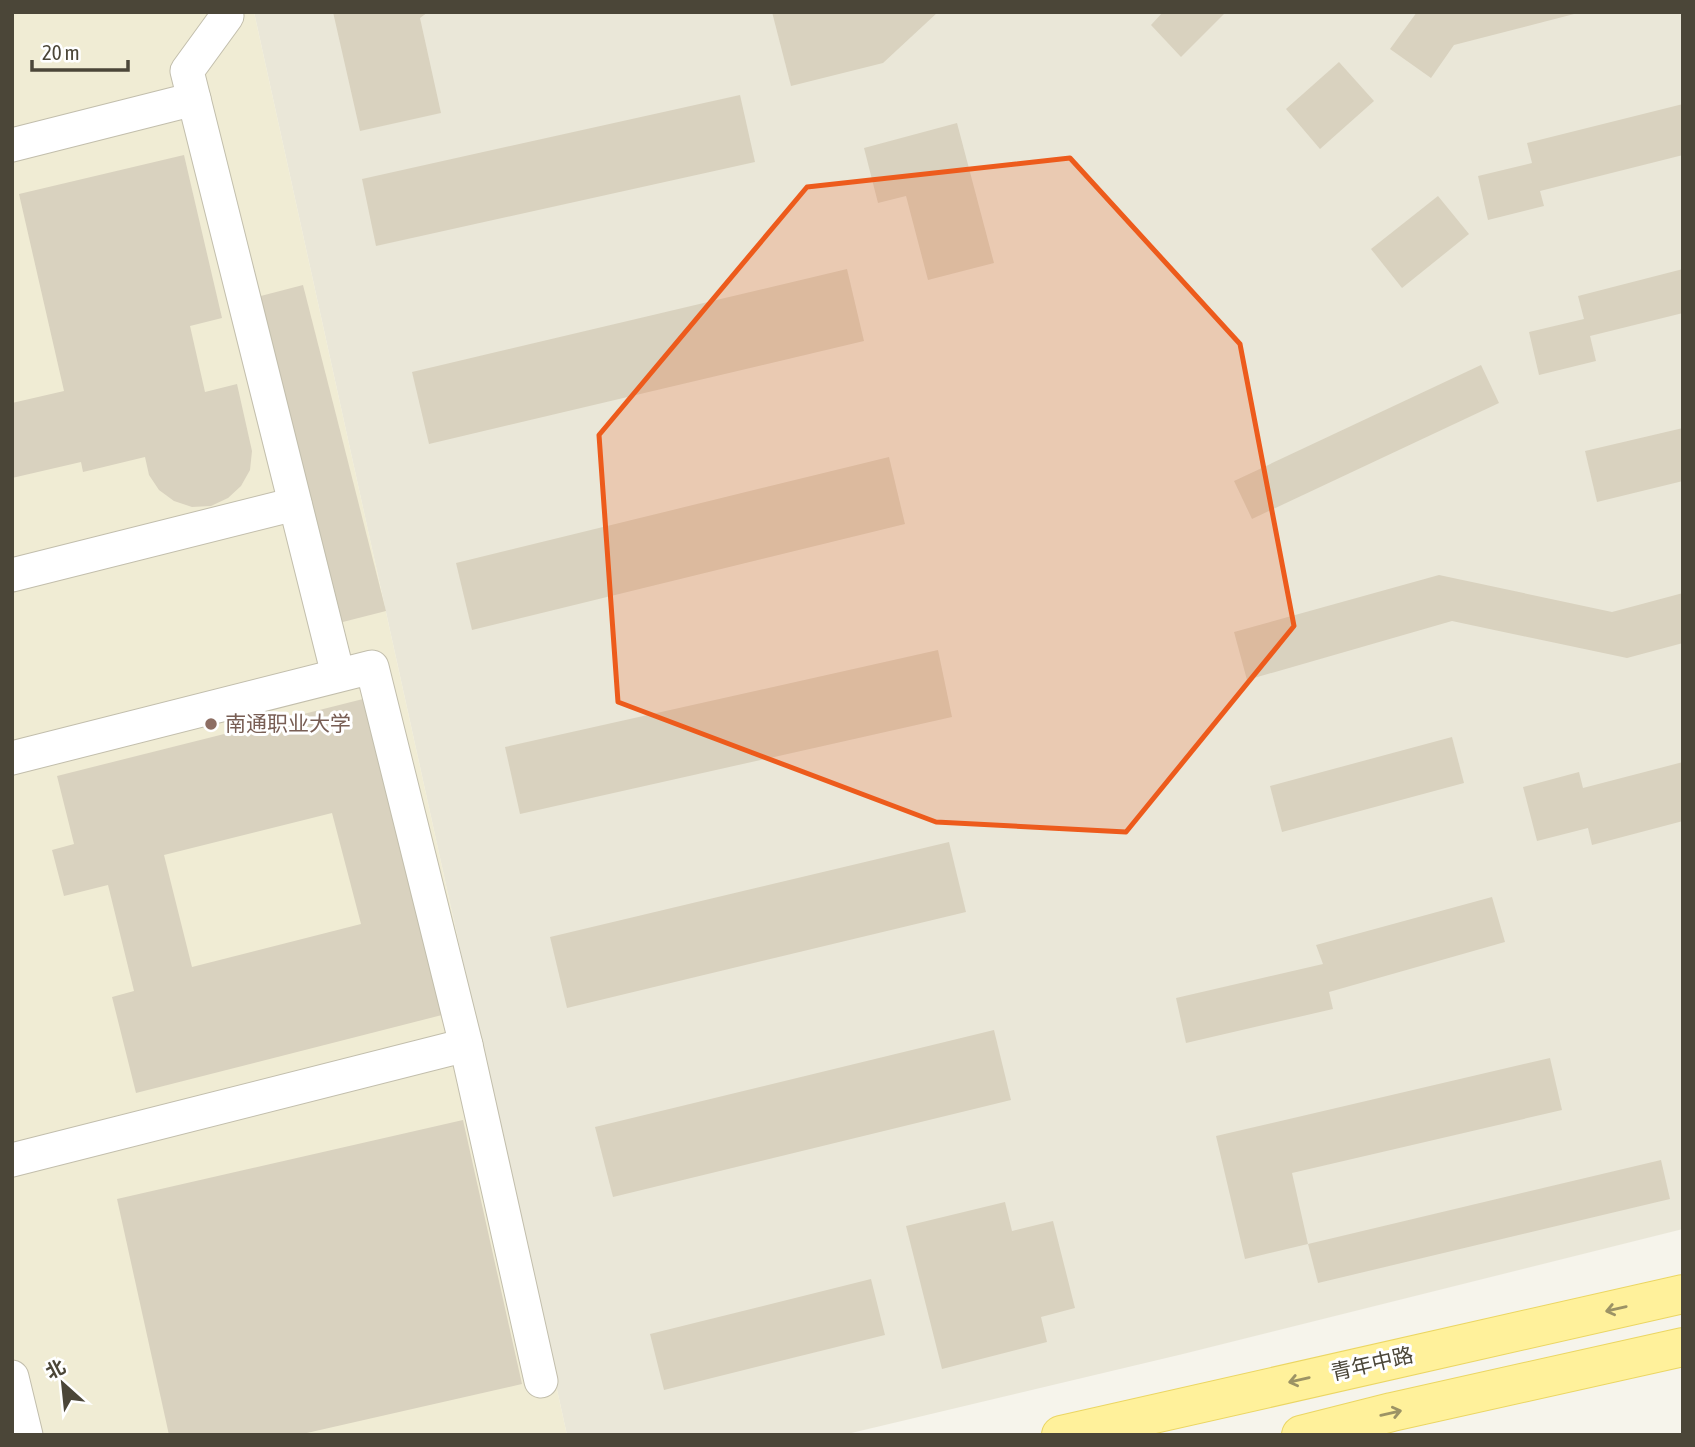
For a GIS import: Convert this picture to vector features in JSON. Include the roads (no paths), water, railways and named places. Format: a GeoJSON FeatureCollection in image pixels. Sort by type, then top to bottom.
{"type":"FeatureCollection","features":[{"type":"Feature","properties":{"kind":"main road","name":"青年中路"},"geometry":{"type":"LineString","coordinates":[[1061,1435],[1683,1294]]}},
{"type":"Feature","properties":{"kind":"main road"},"geometry":{"type":"LineString","coordinates":[[1301,1435],[1683,1346]]}},
{"type":"Feature","properties":{"kind":"lane"},"geometry":{"type":"LineString","coordinates":[[226,12],[227,16],[187,71],[338,676]]}},
{"type":"Feature","properties":{"kind":"lane"},"geometry":{"type":"LineString","coordinates":[[12,145],[194,99]]}},
{"type":"Feature","properties":{"kind":"lane"},"geometry":{"type":"LineString","coordinates":[[12,575],[295,504]]}},
{"type":"Feature","properties":{"kind":"lane"},"geometry":{"type":"LineString","coordinates":[[12,758],[372,667],[466,1045],[541,1381]]}},
{"type":"Feature","properties":{"kind":"lane"},"geometry":{"type":"LineString","coordinates":[[12,1160],[466,1045]]}},
{"type":"Feature","properties":{"kind":"lane"},"geometry":{"type":"LineString","coordinates":[[12,1377],[26,1435]]}},
{"type":"Feature","properties":{"kind":"place","name":"南通职业大学"},"geometry":{"type":"Point","coordinates":[211,724]}}]}
